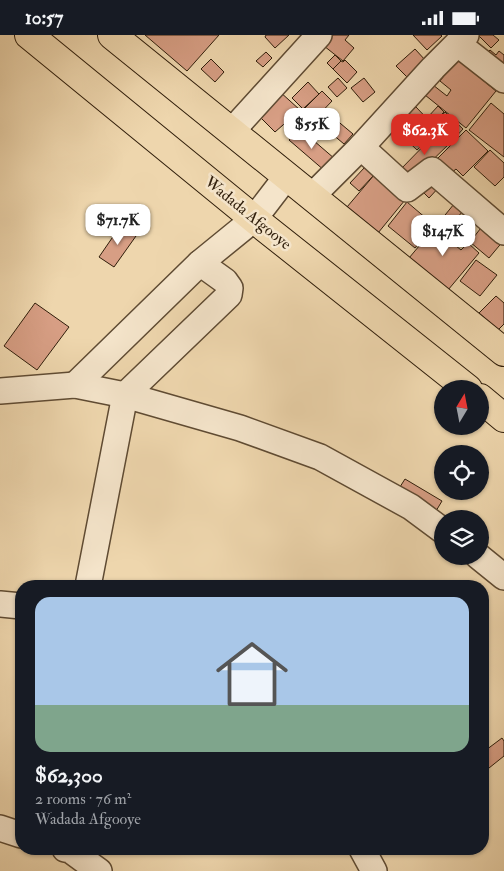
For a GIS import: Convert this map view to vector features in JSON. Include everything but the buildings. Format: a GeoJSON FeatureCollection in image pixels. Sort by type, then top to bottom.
{"type":"FeatureCollection","features":[{"type":"Feature","properties":{"kind":"highway","name":"Wadada Afgooye"},"geometry":{"type":"LineString","coordinates":[[29,35],[254,219],[457,380]]}},
{"type":"Feature","properties":{"kind":"highway"},"geometry":{"type":"LineString","coordinates":[[112,35],[504,352]]}},
{"type":"Feature","properties":{"kind":"highway"},"geometry":{"type":"LineString","coordinates":[[489,406],[504,418]]}},
{"type":"Feature","properties":{"kind":"street"},"geometry":{"type":"LineString","coordinates":[[231,132],[319,35]]}},
{"type":"Feature","properties":{"kind":"street"},"geometry":{"type":"LineString","coordinates":[[312,196],[361,147],[462,39],[504,80]]}},
{"type":"Feature","properties":{"kind":"street"},"geometry":{"type":"LineString","coordinates":[[361,147],[407,189],[432,170],[504,232]]}},
{"type":"Feature","properties":{"kind":"street"},"geometry":{"type":"LineString","coordinates":[[75,385],[200,263],[254,219],[287,176]]}},
{"type":"Feature","properties":{"kind":"street"},"geometry":{"type":"LineString","coordinates":[[89,580],[125,395],[229,295],[230,287],[225,281],[200,263]]}},
{"type":"Feature","properties":{"kind":"street"},"geometry":{"type":"LineString","coordinates":[[0,391],[75,385],[125,395],[240,428],[320,457],[411,507],[434,524]]}},
{"type":"Feature","properties":{"kind":"street"},"geometry":{"type":"LineString","coordinates":[[489,565],[504,577]]}},
{"type":"Feature","properties":{"kind":"street"},"geometry":{"type":"LineString","coordinates":[[0,604],[15,605]]}},
{"type":"Feature","properties":{"kind":"street"},"geometry":{"type":"LineString","coordinates":[[0,828],[15,833]]}},
{"type":"Feature","properties":{"kind":"street"},"geometry":{"type":"LineString","coordinates":[[77,855],[99,871]]}},
{"type":"Feature","properties":{"kind":"street"},"geometry":{"type":"LineString","coordinates":[[365,855],[374,871]]}}]}
